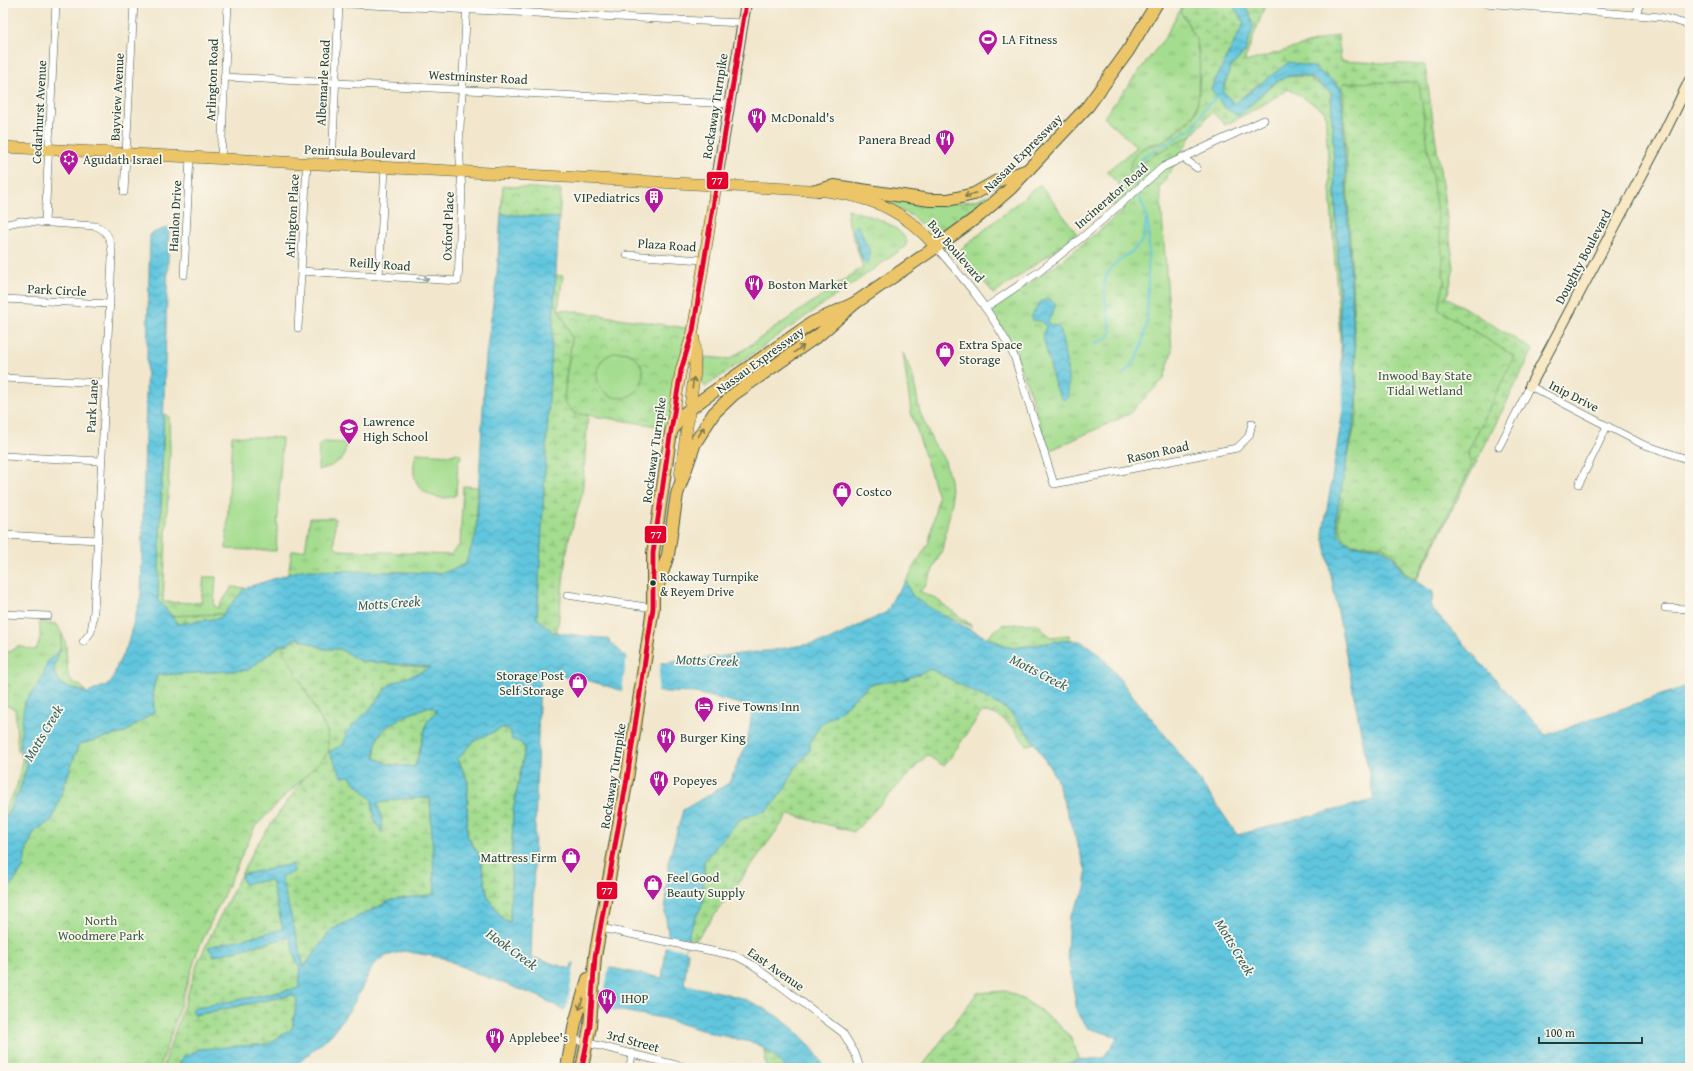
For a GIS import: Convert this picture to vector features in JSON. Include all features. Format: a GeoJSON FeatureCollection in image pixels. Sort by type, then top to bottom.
{"type":"FeatureCollection","features":[{"type":"Feature","properties":{"kind":"highway","name":"Nassau Expressway"},"geometry":{"type":"LineString","coordinates":[[677,494],[698,436],[720,406],[750,382],[820,334],[855,303],[936,248],[980,215],[1031,169],[1092,101],[1128,51],[1157,3]]}},
{"type":"Feature","properties":{"kind":"highway"},"geometry":{"type":"LineString","coordinates":[[819,190],[834,186],[930,200],[948,200],[974,194],[997,181],[1031,169]]}},
{"type":"Feature","properties":{"kind":"highway","name":"Nassau Expressway"},"geometry":{"type":"LineString","coordinates":[[671,432],[678,419],[690,408],[812,323],[855,303]]}},
{"type":"Feature","properties":{"kind":"highway","name":"Rockaway Turnpike"},"geometry":{"type":"LineString","coordinates":[[590,984],[601,928],[647,652],[653,603],[653,553],[671,432]]}},
{"type":"Feature","properties":{"kind":"highway","name":"Rockaway Turnpike"},"geometry":{"type":"LineString","coordinates":[[653,603],[668,555],[677,494]]}},
{"type":"Feature","properties":{"kind":"highway"},"geometry":{"type":"LineString","coordinates":[[567,1068],[575,1023],[590,984]]}},
{"type":"Feature","properties":{"kind":"highway"},"geometry":{"type":"LineString","coordinates":[[582,1068],[590,1026],[590,984]]}},
{"type":"Feature","properties":{"kind":"main road","name":"Rockaway Turnpike"},"geometry":{"type":"LineString","coordinates":[[677,494],[695,371],[694,331],[704,260],[746,3]]}},
{"type":"Feature","properties":{"kind":"main road","name":"Doughty Boulevard"},"geometry":{"type":"LineString","coordinates":[[1530,386],[1689,86]]}},
{"type":"Feature","properties":{"kind":"main road","name":"Peninsula Boulevard"},"geometry":{"type":"LineString","coordinates":[[3,147],[716,186]]}},
{"type":"Feature","properties":{"kind":"main road","name":"Bay Boulevard"},"geometry":{"type":"LineString","coordinates":[[716,186],[819,190],[851,195],[897,212],[912,222],[936,248]]}},
{"type":"Feature","properties":{"kind":"main road","name":"Rockaway Turnpike"},"geometry":{"type":"LineString","coordinates":[[671,432],[681,370],[694,331]]}},
{"type":"Feature","properties":{"kind":"street","name":"Cedarhurst Avenue"},"geometry":{"type":"LineString","coordinates":[[45,222],[56,3]]}},
{"type":"Feature","properties":{"kind":"street","name":"Bayview Avenue"},"geometry":{"type":"LineString","coordinates":[[124,192],[134,3]]}},
{"type":"Feature","properties":{"kind":"street","name":"Arlington Road"},"geometry":{"type":"LineString","coordinates":[[221,159],[228,3]]}},
{"type":"Feature","properties":{"kind":"street"},"geometry":{"type":"LineString","coordinates":[[329,3],[467,6],[742,23]]}},
{"type":"Feature","properties":{"kind":"street","name":"Albemarle Road"},"geometry":{"type":"LineString","coordinates":[[332,165],[339,3]]}},
{"type":"Feature","properties":{"kind":"street"},"geometry":{"type":"LineString","coordinates":[[1484,3],[1558,6],[1661,17],[1690,25]]}},
{"type":"Feature","properties":{"kind":"street"},"geometry":{"type":"LineString","coordinates":[[1636,15],[1640,3]]}},
{"type":"Feature","properties":{"kind":"street","name":"Oxford Place"},"geometry":{"type":"LineString","coordinates":[[458,281],[462,191],[460,145],[467,6]]}},
{"type":"Feature","properties":{"kind":"street","name":"Westminster Road"},"geometry":{"type":"LineString","coordinates":[[224,77],[462,88],[730,104]]}},
{"type":"Feature","properties":{"kind":"street","name":"Incinerator Road"},"geometry":{"type":"LineString","coordinates":[[986,308],[1040,271],[1166,165],[1264,120]]}},
{"type":"Feature","properties":{"kind":"street","name":"Hanlon Drive"},"geometry":{"type":"LineString","coordinates":[[184,275],[190,157]]}},
{"type":"Feature","properties":{"kind":"street"},"geometry":{"type":"LineString","coordinates":[[1182,157],[1197,168]]}},
{"type":"Feature","properties":{"kind":"street","name":"Arlington Place"},"geometry":{"type":"LineString","coordinates":[[298,328],[307,163]]}},
{"type":"Feature","properties":{"kind":"street"},"geometry":{"type":"LineString","coordinates":[[379,276],[385,168]]}},
{"type":"Feature","properties":{"kind":"street"},"geometry":{"type":"LineString","coordinates":[[3,225],[14,222],[45,222]]}},
{"type":"Feature","properties":{"kind":"street","name":"Park Lane"},"geometry":{"type":"LineString","coordinates":[[45,222],[95,226],[101,228],[108,235],[112,258],[94,611],[91,632],[83,642]]}},
{"type":"Feature","properties":{"kind":"street","name":"Bay Boulevard"},"geometry":{"type":"LineString","coordinates":[[936,248],[986,308],[1000,329],[1014,356],[1054,484]]}},
{"type":"Feature","properties":{"kind":"street","name":"Plaza Road"},"geometry":{"type":"LineString","coordinates":[[627,254],[704,260]]}},
{"type":"Feature","properties":{"kind":"street","name":"Reilly Road"},"geometry":{"type":"LineString","coordinates":[[301,271],[458,281]]}},
{"type":"Feature","properties":{"kind":"street","name":"Park Circle"},"geometry":{"type":"LineString","coordinates":[[3,299],[110,304]]}},
{"type":"Feature","properties":{"kind":"street"},"geometry":{"type":"LineString","coordinates":[[3,378],[105,383]]}},
{"type":"Feature","properties":{"kind":"street","name":"Inip Drive"},"geometry":{"type":"LineString","coordinates":[[1530,386],[1657,450],[1690,460]]}},
{"type":"Feature","properties":{"kind":"street","name":"Doughty Boulevard"},"geometry":{"type":"LineString","coordinates":[[1500,447],[1530,386]]}},
{"type":"Feature","properties":{"kind":"street","name":"Rason Road"},"geometry":{"type":"LineString","coordinates":[[1054,484],[1237,448],[1249,436],[1252,423]]}},
{"type":"Feature","properties":{"kind":"street","name":"Inip Drive"},"geometry":{"type":"LineString","coordinates":[[1579,484],[1607,426]]}},
{"type":"Feature","properties":{"kind":"street"},"geometry":{"type":"LineString","coordinates":[[3,456],[101,461]]}},
{"type":"Feature","properties":{"kind":"street"},"geometry":{"type":"LineString","coordinates":[[3,535],[98,540]]}},
{"type":"Feature","properties":{"kind":"street"},"geometry":{"type":"LineString","coordinates":[[568,595],[653,603]]}},
{"type":"Feature","properties":{"kind":"street"},"geometry":{"type":"LineString","coordinates":[[1665,608],[1690,608]]}},
{"type":"Feature","properties":{"kind":"street"},"geometry":{"type":"LineString","coordinates":[[3,614],[48,616]]}},
{"type":"Feature","properties":{"kind":"street","name":"East Avenue"},"geometry":{"type":"LineString","coordinates":[[601,928],[736,956],[753,965],[843,1033],[856,1053],[860,1068]]}},
{"type":"Feature","properties":{"kind":"street","name":"3rd Street"},"geometry":{"type":"LineString","coordinates":[[572,1039],[688,1068]]}},
{"type":"Feature","properties":{"kind":"street"},"geometry":{"type":"LineString","coordinates":[[630,1068],[632,1053]]}},
{"type":"Feature","properties":{"kind":"green space"},"geometry":{"type":"Polygon","coordinates":[[[1183,3],[1186,3],[1180,11],[1196,38],[1200,65],[1198,85],[1199,96],[1194,116],[1163,142],[1147,145],[1129,176],[1131,186],[1138,180],[1141,164],[1155,154],[1192,135],[1160,188],[1172,352],[1164,379],[1129,414],[1049,451],[1027,384],[1008,336],[990,312],[1068,256],[1126,208],[1109,204],[1123,190],[1107,171],[1137,147],[1104,117],[1166,36],[1183,3]]]}},
{"type":"Feature","properties":{"kind":"green space"},"geometry":{"type":"Polygon","coordinates":[[[1186,3],[1232,3],[1244,23],[1211,89],[1225,108],[1250,107],[1265,91],[1285,76],[1307,77],[1331,92],[1343,387],[1325,111],[1289,89],[1225,125],[1212,112],[1192,135],[1155,154],[1141,164],[1138,180],[1131,186],[1129,175],[1130,167],[1132,160],[1138,152],[1145,147],[1159,144],[1166,140],[1192,119],[1196,110],[1200,78],[1199,54],[1198,44],[1193,31],[1180,11],[1186,3]]]}},
{"type":"Feature","properties":{"kind":"green space","name":"Inwood Bay State Tidal Wetland"},"geometry":{"type":"Polygon","coordinates":[[[1242,3],[1266,3],[1245,59],[1246,62],[1338,35],[1341,61],[1425,65],[1454,268],[1447,297],[1533,350],[1416,581],[1404,574],[1392,555],[1381,548],[1351,545],[1345,541],[1339,535],[1336,519],[1357,404],[1341,87],[1313,67],[1258,84],[1234,104],[1223,91],[1230,68],[1245,52],[1250,13],[1242,3]]]}},
{"type":"Feature","properties":{"kind":"green space","name":"Inwood Bay State Tidal Wetland"},"geometry":{"type":"Polygon","coordinates":[[[1419,82],[1442,251],[1444,283],[1438,309],[1514,356],[1468,452],[1472,465],[1416,579],[1405,573],[1393,553],[1382,546],[1352,544],[1342,536],[1338,521],[1343,498],[1339,496],[1358,412],[1343,83],[1419,82]]]}},
{"type":"Feature","properties":{"kind":"green space"},"geometry":{"type":"Polygon","coordinates":[[[1040,184],[1077,234],[994,294],[959,251],[1040,184]]]}},
{"type":"Feature","properties":{"kind":"green space"},"geometry":{"type":"Polygon","coordinates":[[[503,186],[561,190],[559,218],[501,214],[503,186]]]}},
{"type":"Feature","properties":{"kind":"green space"},"geometry":{"type":"Polygon","coordinates":[[[1008,188],[941,243],[912,216],[863,191],[958,203],[976,200],[1008,188]]]}},
{"type":"Feature","properties":{"kind":"green space"},"geometry":{"type":"Polygon","coordinates":[[[848,209],[873,217],[890,225],[903,235],[907,242],[905,247],[705,387],[702,382],[705,357],[730,359],[863,267],[847,218],[848,209]],[[857,226],[853,230],[862,259],[869,250],[857,226]]]}},
{"type":"Feature","properties":{"kind":"green space"},"geometry":{"type":"Polygon","coordinates":[[[555,275],[563,276],[558,309],[566,323],[572,340],[566,378],[574,413],[588,415],[582,495],[568,542],[557,632],[553,632],[537,618],[555,275]]]}},
{"type":"Feature","properties":{"kind":"green space"},"geometry":{"type":"Polygon","coordinates":[[[558,309],[693,329],[671,428],[574,413],[564,402],[572,340],[566,323],[558,309]]]}},
{"type":"Feature","properties":{"kind":"green space"},"geometry":{"type":"Polygon","coordinates":[[[615,352],[625,352],[633,356],[639,362],[643,370],[643,380],[639,388],[633,394],[625,398],[615,398],[607,394],[601,388],[597,380],[597,370],[601,362],[607,356],[615,352]]]}},
{"type":"Feature","properties":{"kind":"green space"},"geometry":{"type":"Polygon","coordinates":[[[903,353],[913,377],[920,412],[932,441],[945,461],[950,480],[952,502],[942,550],[925,587],[919,591],[935,598],[972,626],[940,614],[924,605],[911,594],[906,581],[929,542],[938,497],[911,412],[903,353]]]}},
{"type":"Feature","properties":{"kind":"green space"},"geometry":{"type":"Polygon","coordinates":[[[164,414],[169,417],[170,451],[163,602],[201,603],[204,577],[216,577],[214,605],[218,608],[232,587],[245,588],[224,614],[172,616],[158,600],[164,414]]]}},
{"type":"Feature","properties":{"kind":"green space"},"geometry":{"type":"Polygon","coordinates":[[[232,436],[282,438],[276,551],[226,549],[232,436]]]}},
{"type":"Feature","properties":{"kind":"green space"},"geometry":{"type":"Polygon","coordinates":[[[324,442],[347,443],[343,458],[329,467],[318,470],[319,445],[324,442]]]}},
{"type":"Feature","properties":{"kind":"green space"},"geometry":{"type":"Polygon","coordinates":[[[416,453],[460,454],[461,458],[458,461],[456,495],[439,498],[428,494],[419,486],[414,474],[416,453]]]}},
{"type":"Feature","properties":{"kind":"green space"},"geometry":{"type":"Polygon","coordinates":[[[463,486],[478,487],[476,535],[465,565],[443,573],[302,570],[288,574],[292,551],[305,550],[310,518],[335,519],[334,545],[339,550],[450,555],[460,544],[463,486]]]}},
{"type":"Feature","properties":{"kind":"green space"},"geometry":{"type":"Polygon","coordinates":[[[224,614],[220,618],[178,624],[172,616],[224,614]]]}},
{"type":"Feature","properties":{"kind":"green space"},"geometry":{"type":"Polygon","coordinates":[[[39,623],[57,624],[62,634],[60,650],[48,661],[42,679],[25,702],[20,748],[23,759],[18,751],[15,709],[5,705],[10,685],[3,687],[3,651],[11,652],[17,647],[35,650],[40,637],[39,623]]]}},
{"type":"Feature","properties":{"kind":"green space"},"geometry":{"type":"Polygon","coordinates":[[[1037,623],[1050,637],[1069,635],[1073,642],[1056,642],[1012,648],[986,637],[1002,625],[1037,623]]]}},
{"type":"Feature","properties":{"kind":"green space"},"geometry":{"type":"Polygon","coordinates":[[[62,634],[66,645],[67,669],[70,680],[82,687],[86,692],[62,685],[53,671],[60,650],[62,634]]]}},
{"type":"Feature","properties":{"kind":"green space"},"geometry":{"type":"Polygon","coordinates":[[[297,638],[325,649],[340,649],[360,661],[432,668],[389,685],[369,710],[348,775],[372,800],[374,818],[382,819],[377,803],[399,799],[430,798],[435,894],[392,900],[331,930],[304,967],[280,876],[293,864],[241,875],[244,884],[271,880],[283,929],[214,956],[291,937],[294,955],[300,968],[299,988],[192,1009],[195,1015],[292,995],[297,999],[292,1029],[268,1044],[200,1049],[183,1057],[177,1068],[163,1068],[198,962],[217,922],[255,847],[320,755],[327,731],[299,678],[259,678],[30,899],[3,890],[11,886],[281,645],[288,644],[297,638]]]}},
{"type":"Feature","properties":{"kind":"green space","name":"North Woodmere Park"},"geometry":{"type":"Polygon","coordinates":[[[281,645],[327,731],[329,752],[255,827],[198,950],[160,1068],[3,1068],[3,890],[11,886],[23,868],[26,851],[34,832],[52,820],[79,744],[124,733],[154,712],[153,689],[157,675],[248,670],[281,645]]]}},
{"type":"Feature","properties":{"kind":"green space"},"geometry":{"type":"Polygon","coordinates":[[[931,669],[1008,710],[1035,743],[1026,745],[1008,723],[996,715],[982,712],[945,765],[942,765],[927,755],[854,832],[789,814],[696,940],[687,939],[690,929],[703,903],[704,861],[740,819],[768,810],[786,787],[795,768],[810,750],[810,742],[820,725],[838,713],[870,684],[904,680],[931,669]]]}},
{"type":"Feature","properties":{"kind":"green space"},"geometry":{"type":"Polygon","coordinates":[[[430,706],[437,711],[427,722],[415,767],[387,764],[375,757],[376,742],[385,729],[403,717],[430,706]]]}},
{"type":"Feature","properties":{"kind":"green space"},"geometry":{"type":"Polygon","coordinates":[[[502,728],[510,730],[525,748],[513,811],[510,923],[502,918],[488,897],[480,857],[467,835],[468,782],[458,759],[474,741],[502,728]]]}},
{"type":"Feature","properties":{"kind":"green space"},"geometry":{"type":"Polygon","coordinates":[[[23,755],[27,766],[20,789],[3,822],[3,812],[17,786],[23,755]]]}},
{"type":"Feature","properties":{"kind":"green space"},"geometry":{"type":"Polygon","coordinates":[[[1005,991],[1042,1011],[1060,1026],[1072,1040],[1080,1060],[1051,1068],[921,1068],[977,993],[1005,991]]]}},
{"type":"Feature","properties":{"kind":"green space"},"geometry":{"type":"Polygon","coordinates":[[[764,1050],[776,1057],[785,1068],[766,1068],[764,1050]]]}},
{"type":"Feature","properties":{"kind":"water"},"geometry":{"type":"Polygon","coordinates":[[[1232,3],[1242,3],[1250,13],[1253,28],[1245,52],[1230,68],[1223,91],[1234,104],[1289,62],[1313,67],[1341,87],[1357,404],[1336,519],[1339,535],[1351,545],[1381,548],[1392,555],[1404,574],[1433,592],[1431,608],[1546,735],[1690,685],[1690,1068],[1051,1068],[1080,1060],[1103,1058],[1118,1037],[1088,1028],[1077,1012],[1067,950],[1069,917],[1086,889],[1086,871],[1056,778],[1031,737],[1008,710],[931,669],[904,680],[870,684],[838,713],[820,725],[810,742],[810,750],[795,768],[786,787],[768,810],[740,819],[704,861],[703,903],[690,929],[685,951],[688,952],[684,985],[741,998],[754,1003],[778,1017],[800,1035],[818,1056],[825,1068],[785,1068],[776,1057],[755,1043],[714,1034],[662,1018],[574,1004],[567,1006],[564,1010],[538,996],[476,973],[443,958],[404,951],[386,956],[374,964],[351,1008],[332,1034],[292,1068],[177,1068],[183,1057],[200,1049],[268,1044],[292,1029],[297,999],[292,995],[195,1015],[191,1009],[299,988],[300,968],[294,955],[290,937],[214,956],[208,947],[283,929],[271,880],[244,884],[241,875],[293,864],[294,872],[281,876],[304,967],[331,930],[392,900],[435,894],[430,798],[399,799],[377,803],[382,819],[382,833],[374,818],[372,800],[349,776],[342,777],[329,752],[344,744],[346,732],[369,710],[389,685],[431,667],[360,661],[340,649],[325,649],[297,638],[288,644],[280,645],[248,670],[157,675],[153,689],[154,712],[124,733],[79,744],[52,820],[34,832],[26,851],[23,868],[11,886],[3,890],[3,822],[20,789],[27,766],[20,748],[25,702],[42,679],[48,661],[60,650],[53,671],[62,685],[88,693],[111,683],[117,666],[127,646],[141,596],[150,234],[169,227],[158,600],[178,624],[220,618],[245,588],[302,570],[443,573],[465,565],[476,534],[486,355],[497,274],[501,214],[559,218],[537,618],[553,632],[608,639],[626,657],[664,663],[774,650],[827,641],[887,612],[895,595],[906,581],[912,595],[918,600],[961,625],[1006,646],[1013,648],[1068,640],[1082,642],[1089,646],[1107,663],[1157,725],[1198,779],[1237,835],[1374,800],[1323,534],[1344,404],[1331,92],[1311,78],[1297,75],[1287,77],[1269,87],[1238,116],[1225,108],[1211,89],[1244,23],[1232,3]],[[540,673],[531,957],[571,969],[572,963],[611,968],[662,978],[668,933],[665,912],[667,892],[665,892],[668,879],[668,863],[683,810],[729,783],[747,743],[753,707],[696,693],[620,690],[590,681],[540,673]],[[430,706],[403,717],[385,729],[376,742],[375,757],[387,764],[415,767],[427,722],[437,711],[430,706]],[[502,728],[474,741],[458,759],[468,782],[467,835],[480,857],[488,897],[502,918],[510,923],[513,811],[525,748],[520,742],[512,740],[510,730],[502,728]]]}},
{"type":"Feature","properties":{"kind":"water"},"geometry":{"type":"Polygon","coordinates":[[[855,226],[859,227],[869,250],[869,262],[865,263],[862,259],[853,230],[855,226]]]}},
{"type":"Feature","properties":{"kind":"water"},"geometry":{"type":"Polygon","coordinates":[[[1047,299],[1056,305],[1048,321],[1051,325],[1058,326],[1061,331],[1068,377],[1068,394],[1066,400],[1062,399],[1055,387],[1043,336],[1046,326],[1040,321],[1033,320],[1031,317],[1040,302],[1047,299]]]}},
{"type":"Feature","properties":{"kind":"pier"},"geometry":{"type":"Polygon","coordinates":[[[627,655],[661,661],[657,693],[622,692],[627,655]]]}},
{"type":"Feature","properties":{"kind":"pier"},"geometry":{"type":"Polygon","coordinates":[[[666,935],[687,939],[685,950],[664,946],[666,935]]]}},
{"type":"Feature","properties":{"kind":"pier"},"geometry":{"type":"Polygon","coordinates":[[[575,961],[609,965],[602,1009],[574,1006],[568,1008],[566,1011],[575,961]]]}},
{"type":"Feature","properties":{"kind":"waterway"},"geometry":{"type":"LineString","coordinates":[[1135,182],[1137,167],[1143,157],[1194,128],[1204,109],[1219,95]]}},
{"type":"Feature","properties":{"kind":"waterway"},"geometry":{"type":"LineString","coordinates":[[1124,374],[1136,360],[1141,348],[1147,323],[1149,229],[1145,210],[1139,197]]}},
{"type":"Feature","properties":{"kind":"waterway"},"geometry":{"type":"LineString","coordinates":[[1093,344],[1108,338],[1111,332],[1104,289],[1106,277],[1114,265],[1139,245],[1144,235],[1146,219]]}},
{"type":"Feature","properties":{"kind":"waterway"},"geometry":{"type":"LineString","coordinates":[[1343,364],[1344,410]]}},
{"type":"Feature","properties":{"kind":"transit line","name":"77"},"geometry":{"type":"LineString","coordinates":[[582,1068],[590,1026],[595,957],[627,779],[653,608],[653,553],[669,443],[681,370],[693,331],[746,3]]}},
{"type":"Feature","properties":{"kind":"place","name":"LA Fitness"},"geometry":{"type":"Point","coordinates":[988,56]}},
{"type":"Feature","properties":{"kind":"place","name":"McDonald's"},"geometry":{"type":"Point","coordinates":[757,134]}},
{"type":"Feature","properties":{"kind":"place","name":"Panera Bread"},"geometry":{"type":"Point","coordinates":[945,156]}},
{"type":"Feature","properties":{"kind":"place","name":"Agudath Israel"},"geometry":{"type":"Point","coordinates":[69,176]}},
{"type":"Feature","properties":{"kind":"place","name":"VIPediatrics"},"geometry":{"type":"Point","coordinates":[654,214]}},
{"type":"Feature","properties":{"kind":"place","name":"Boston Market"},"geometry":{"type":"Point","coordinates":[754,301]}},
{"type":"Feature","properties":{"kind":"place","name":"Extra Space Storage"},"geometry":{"type":"Point","coordinates":[945,368]}},
{"type":"Feature","properties":{"kind":"place","name":"Lawrence High School"},"geometry":{"type":"Point","coordinates":[349,445]}},
{"type":"Feature","properties":{"kind":"place","name":"Costco"},"geometry":{"type":"Point","coordinates":[842,508]}},
{"type":"Feature","properties":{"kind":"place","name":"Rockaway Turnpike & Reyem Drive"},"geometry":{"type":"Point","coordinates":[653,583]}},
{"type":"Feature","properties":{"kind":"place","name":"Storage Post Self Storage"},"geometry":{"type":"Point","coordinates":[578,699]}},
{"type":"Feature","properties":{"kind":"place","name":"Five Towns Inn"},"geometry":{"type":"Point","coordinates":[704,723]}},
{"type":"Feature","properties":{"kind":"place","name":"Burger King"},"geometry":{"type":"Point","coordinates":[666,754]}},
{"type":"Feature","properties":{"kind":"place","name":"Popeyes"},"geometry":{"type":"Point","coordinates":[659,797]}},
{"type":"Feature","properties":{"kind":"place","name":"Mattress Firm"},"geometry":{"type":"Point","coordinates":[571,874]}},
{"type":"Feature","properties":{"kind":"place","name":"Feel Good Beauty Supply"},"geometry":{"type":"Point","coordinates":[653,901]}},
{"type":"Feature","properties":{"kind":"place","name":"IHOP"},"geometry":{"type":"Point","coordinates":[607,1015]}},
{"type":"Feature","properties":{"kind":"place","name":"Applebee's"},"geometry":{"type":"Point","coordinates":[495,1054]}},
{"type":"Feature","properties":{"kind":"water label","name":"Motts Creek"},"geometry":{"type":"Point","coordinates":[389,603]}},
{"type":"Feature","properties":{"kind":"water label","name":"Motts Creek"},"geometry":{"type":"Point","coordinates":[707,660]}},
{"type":"Feature","properties":{"kind":"water label","name":"Motts Creek"},"geometry":{"type":"Point","coordinates":[1039,672]}},
{"type":"Feature","properties":{"kind":"water label","name":"Motts Creek"},"geometry":{"type":"Point","coordinates":[43,733]}},
{"type":"Feature","properties":{"kind":"water label","name":"Motts Creek"},"geometry":{"type":"Point","coordinates":[1235,947]}},
{"type":"Feature","properties":{"kind":"water label","name":"Hook Creek"},"geometry":{"type":"Point","coordinates":[512,949]}}]}
